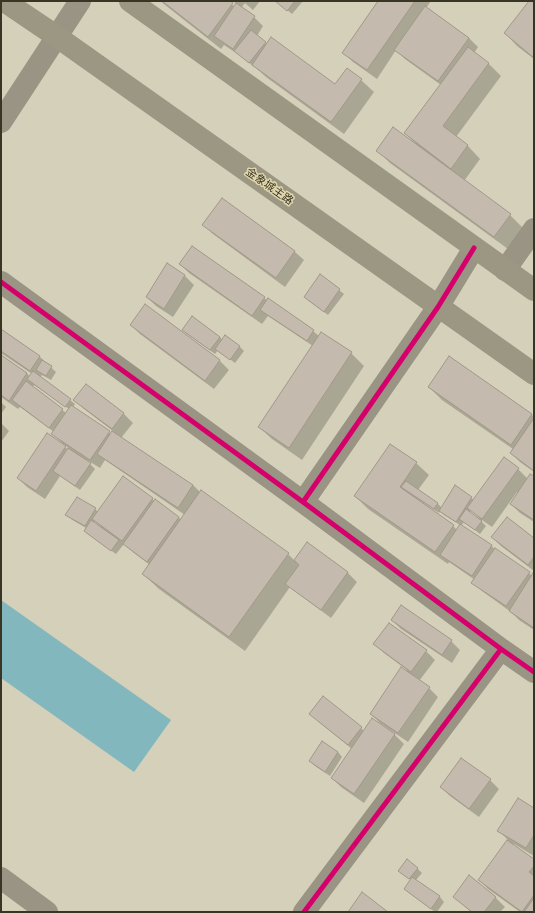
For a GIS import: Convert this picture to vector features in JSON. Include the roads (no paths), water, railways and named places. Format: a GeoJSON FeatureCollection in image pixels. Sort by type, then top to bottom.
{"type":"FeatureCollection","features":[{"type":"Feature","properties":{"kind":"main road","name":"金象城主路"},"geometry":{"type":"LineString","coordinates":[[4,1],[56,36],[534,374]]}},
{"type":"Feature","properties":{"kind":"main road"},"geometry":{"type":"LineString","coordinates":[[130,1],[534,290]]}},
{"type":"Feature","properties":{"kind":"street"},"geometry":{"type":"LineString","coordinates":[[1,122],[80,1]]}},
{"type":"Feature","properties":{"kind":"street"},"geometry":{"type":"LineString","coordinates":[[505,270],[534,229]]}},
{"type":"Feature","properties":{"kind":"street"},"geometry":{"type":"LineString","coordinates":[[303,502],[438,307],[474,248]]}},
{"type":"Feature","properties":{"kind":"street"},"geometry":{"type":"LineString","coordinates":[[1,282],[534,672]]}},
{"type":"Feature","properties":{"kind":"street"},"geometry":{"type":"LineString","coordinates":[[304,912],[501,649]]}},
{"type":"Feature","properties":{"kind":"street"},"geometry":{"type":"LineString","coordinates":[[1,878],[48,912]]}},
{"type":"Feature","properties":{"kind":"water"},"geometry":{"type":"Polygon","coordinates":[[[1,600],[171,720],[134,772],[1,678],[1,600]]]}}]}
